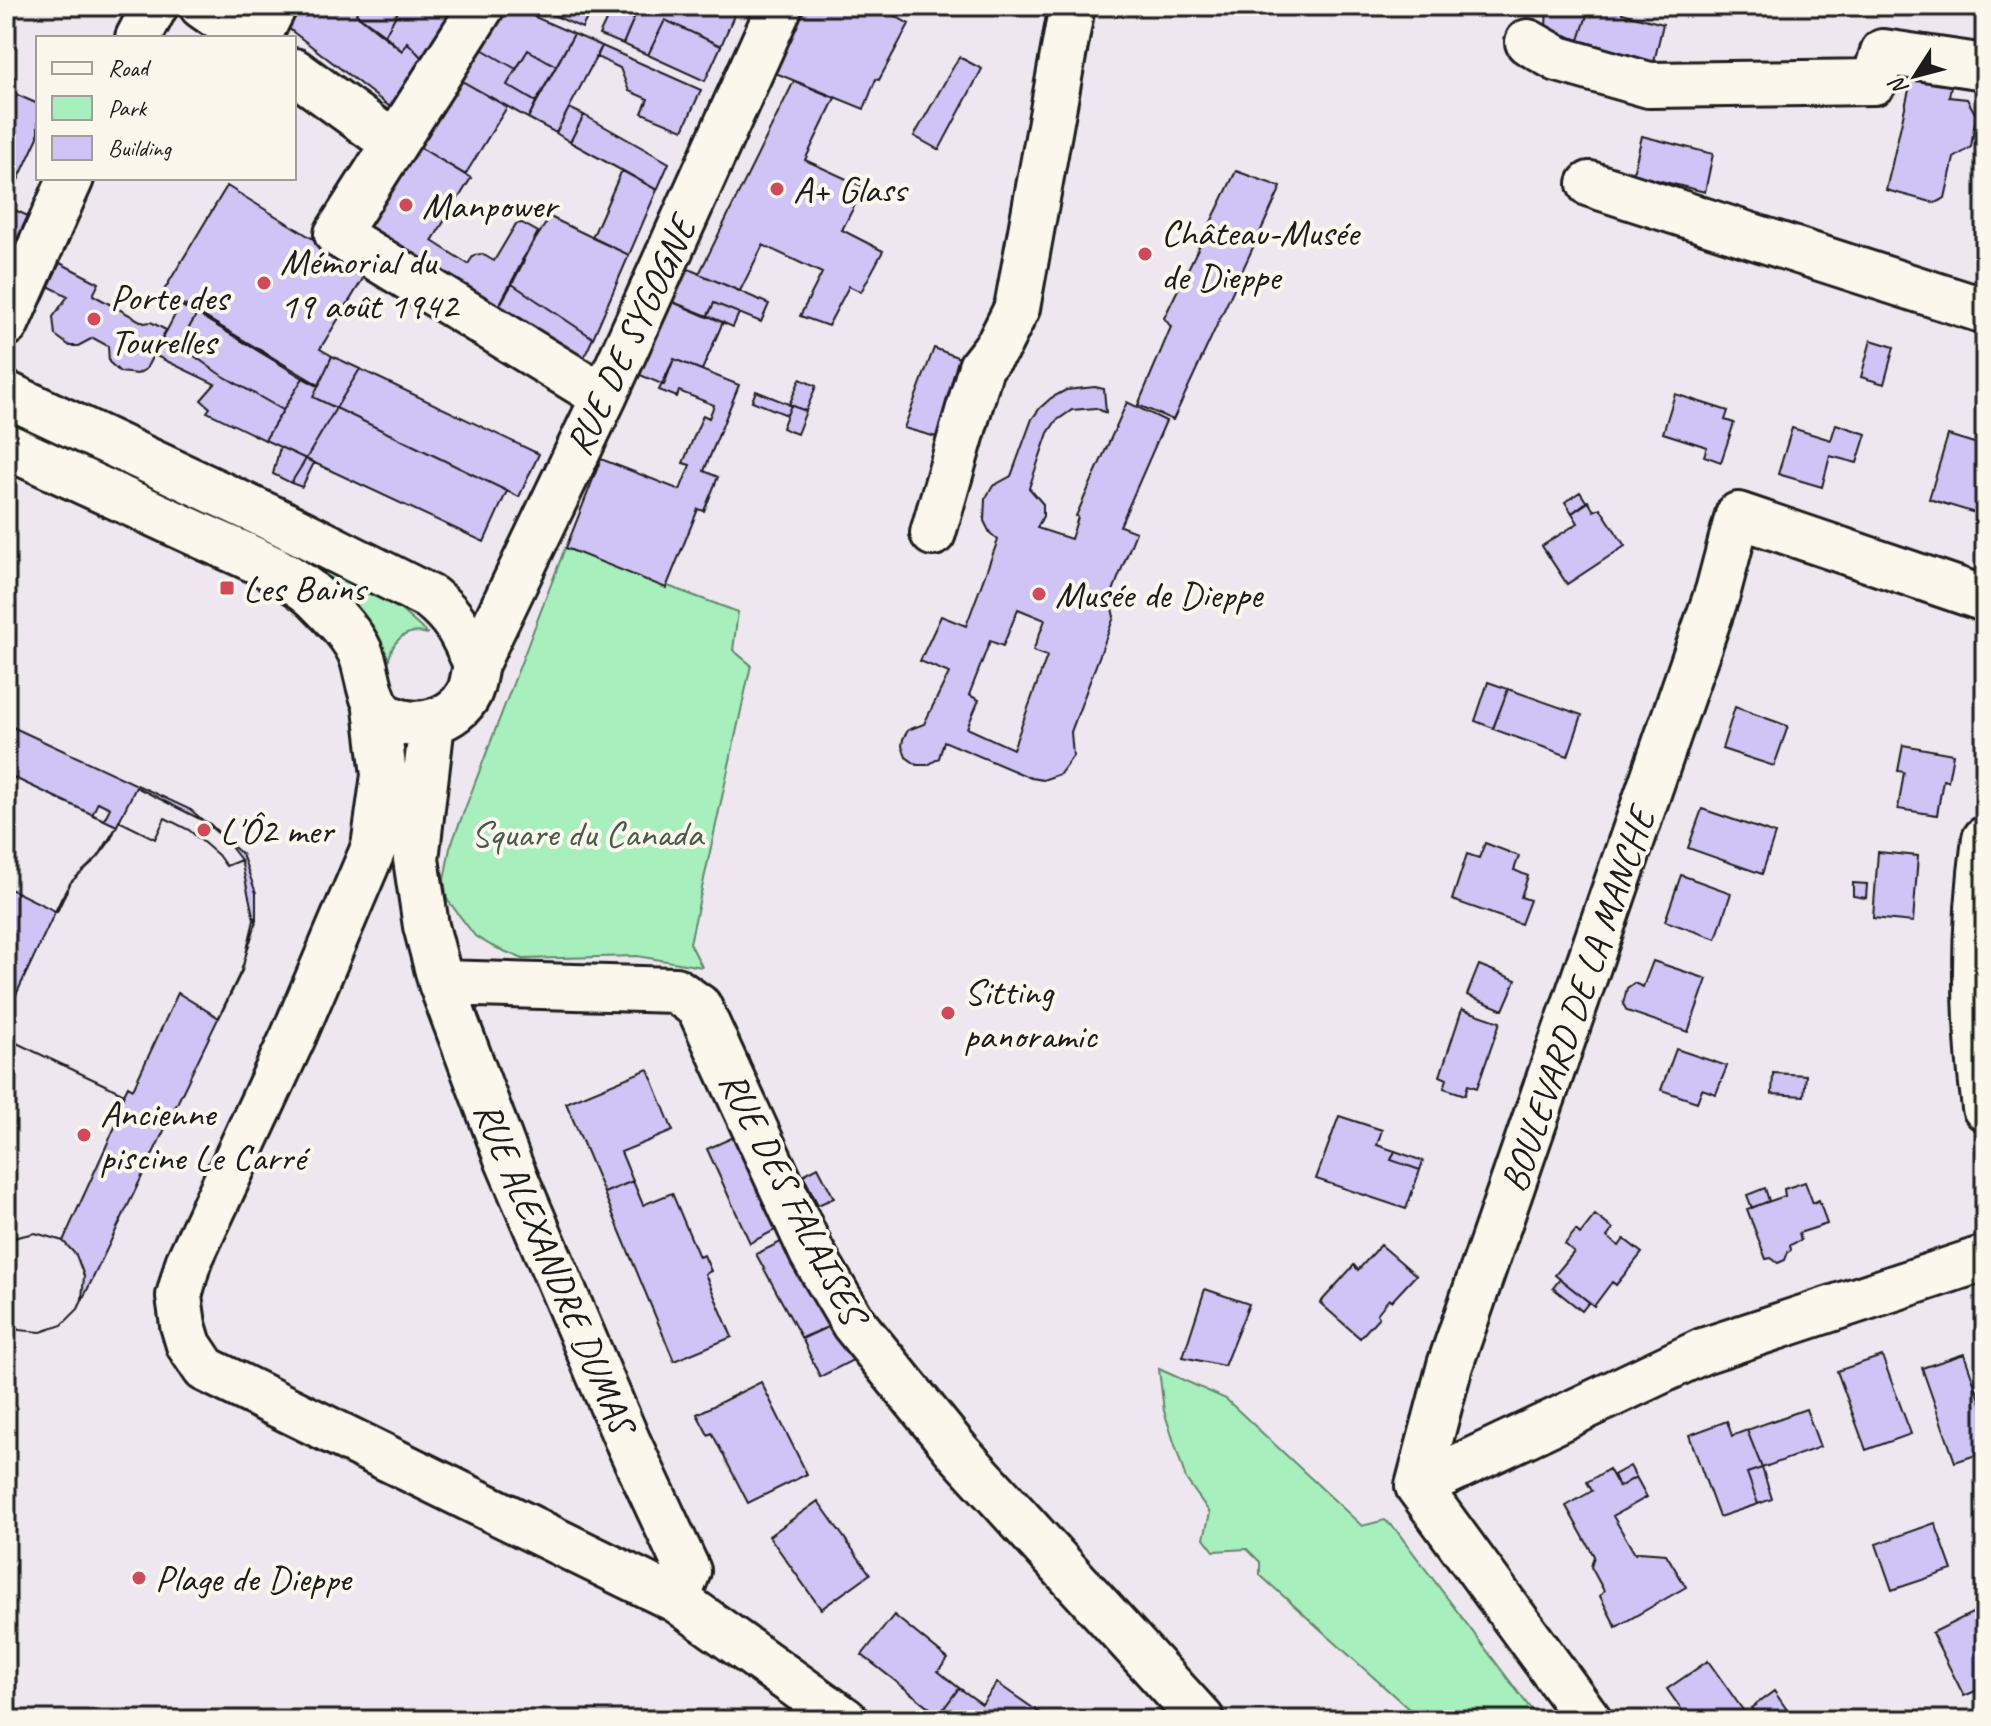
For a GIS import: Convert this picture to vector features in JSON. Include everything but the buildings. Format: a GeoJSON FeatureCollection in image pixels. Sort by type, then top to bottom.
{"type":"FeatureCollection","features":[{"type":"Feature","properties":{"kind":"street"},"geometry":{"type":"LineString","coordinates":[[139,36],[155,6]]}},
{"type":"Feature","properties":{"kind":"street"},"geometry":{"type":"LineString","coordinates":[[202,6],[245,36]]}},
{"type":"Feature","properties":{"kind":"street"},"geometry":{"type":"LineString","coordinates":[[259,36],[274,6]]}},
{"type":"Feature","properties":{"kind":"street"},"geometry":{"type":"LineString","coordinates":[[482,6],[337,234],[604,397]]}},
{"type":"Feature","properties":{"kind":"street","name":"RUE DE SYGOGNE"},"geometry":{"type":"LineString","coordinates":[[432,723],[457,709],[470,692],[476,664],[604,397],[780,6]]}},
{"type":"Feature","properties":{"kind":"street"},"geometry":{"type":"LineString","coordinates":[[933,533],[981,367],[999,344],[1017,308],[1072,6]]}},
{"type":"Feature","properties":{"kind":"street"},"geometry":{"type":"LineString","coordinates":[[1528,39],[1558,59],[1649,85],[1874,82],[1883,52],[1985,67]]}},
{"type":"Feature","properties":{"kind":"street"},"geometry":{"type":"LineString","coordinates":[[296,72],[393,143]]}},
{"type":"Feature","properties":{"kind":"street"},"geometry":{"type":"LineString","coordinates":[[6,324],[70,180]]}},
{"type":"Feature","properties":{"kind":"street"},"geometry":{"type":"LineString","coordinates":[[1590,184],[1985,311]]}},
{"type":"Feature","properties":{"kind":"street"},"geometry":{"type":"LineString","coordinates":[[6,394],[284,524],[431,598],[460,627],[476,664]]}},
{"type":"Feature","properties":{"kind":"street"},"geometry":{"type":"LineString","coordinates":[[6,446],[264,565],[314,596],[344,629],[362,655],[376,708],[384,775],[374,847],[294,1035],[188,1263],[179,1296],[189,1345],[205,1369],[677,1600],[845,1720]]}},
{"type":"Feature","properties":{"kind":"street","name":"BOULEVARD DE LA MANCHE"},"geometry":{"type":"LineString","coordinates":[[1418,1486],[1450,1365],[1718,591],[1738,515],[1985,599]]}},
{"type":"Feature","properties":{"kind":"street"},"geometry":{"type":"LineString","coordinates":[[448,612],[474,615],[504,604]]}},
{"type":"Feature","properties":{"kind":"street"},"geometry":{"type":"LineString","coordinates":[[376,708],[389,718],[409,724],[432,723]]}},
{"type":"Feature","properties":{"kind":"street","name":"RUE ALEXANDRE DUMAS"},"geometry":{"type":"LineString","coordinates":[[432,723],[416,859],[426,926],[441,983],[508,1161],[627,1440],[688,1571],[677,1600]]}},
{"type":"Feature","properties":{"kind":"street"},"geometry":{"type":"LineString","coordinates":[[1985,839],[1976,904],[1977,1050],[1985,1108]]}},
{"type":"Feature","properties":{"kind":"street","name":"RUE DES FALAISES"},"geometry":{"type":"LineString","coordinates":[[441,983],[675,990],[699,1007],[812,1253],[854,1324],[958,1452],[1202,1720]]}},
{"type":"Feature","properties":{"kind":"street"},"geometry":{"type":"LineString","coordinates":[[1589,1720],[1418,1486],[1703,1351],[1985,1258]]}},
{"type":"Feature","properties":{"kind":"green space"},"geometry":{"type":"Polygon","coordinates":[[[6,417],[356,580],[394,604],[428,634],[412,633],[400,638],[392,649],[388,665],[368,629],[6,428],[6,417]]]}},
{"type":"Feature","properties":{"kind":"green space","name":"Square du Canada"},"geometry":{"type":"Polygon","coordinates":[[[565,548],[738,612],[733,650],[751,665],[690,943],[702,967],[637,956],[523,959],[475,936],[447,899],[444,880],[450,848],[565,548]]]}},
{"type":"Feature","properties":{"kind":"green space"},"geometry":{"type":"Polygon","coordinates":[[[1159,1369],[1226,1399],[1362,1526],[1385,1520],[1396,1530],[1539,1720],[1421,1720],[1260,1575],[1260,1562],[1247,1549],[1214,1551],[1204,1538],[1210,1513],[1186,1479],[1164,1411],[1159,1369]]]}},
{"type":"Feature","properties":{"kind":"place","name":"A+ Glass"},"geometry":{"type":"Point","coordinates":[777,189]}},
{"type":"Feature","properties":{"kind":"place","name":"Manpower"},"geometry":{"type":"Point","coordinates":[406,205]}},
{"type":"Feature","properties":{"kind":"place","name":"Château-Musée de Dieppe"},"geometry":{"type":"Point","coordinates":[1145,254]}},
{"type":"Feature","properties":{"kind":"place","name":"Mémorial du 19 août 1942"},"geometry":{"type":"Point","coordinates":[264,283]}},
{"type":"Feature","properties":{"kind":"place","name":"Porte des Tourelles"},"geometry":{"type":"Point","coordinates":[94,319]}},
{"type":"Feature","properties":{"kind":"place","name":"Les Bains"},"geometry":{"type":"Point","coordinates":[227,588]}},
{"type":"Feature","properties":{"kind":"place","name":"Musée de Dieppe"},"geometry":{"type":"Point","coordinates":[1039,594]}},
{"type":"Feature","properties":{"kind":"place","name":"L'Ô2 mer"},"geometry":{"type":"Point","coordinates":[204,830]}},
{"type":"Feature","properties":{"kind":"place","name":"Sitting panoramic"},"geometry":{"type":"Point","coordinates":[948,1013]}},
{"type":"Feature","properties":{"kind":"place","name":"Ancienne piscine Le Carré"},"geometry":{"type":"Point","coordinates":[84,1135]}},
{"type":"Feature","properties":{"kind":"place","name":"Plage de Dieppe"},"geometry":{"type":"Point","coordinates":[139,1578]}}]}
